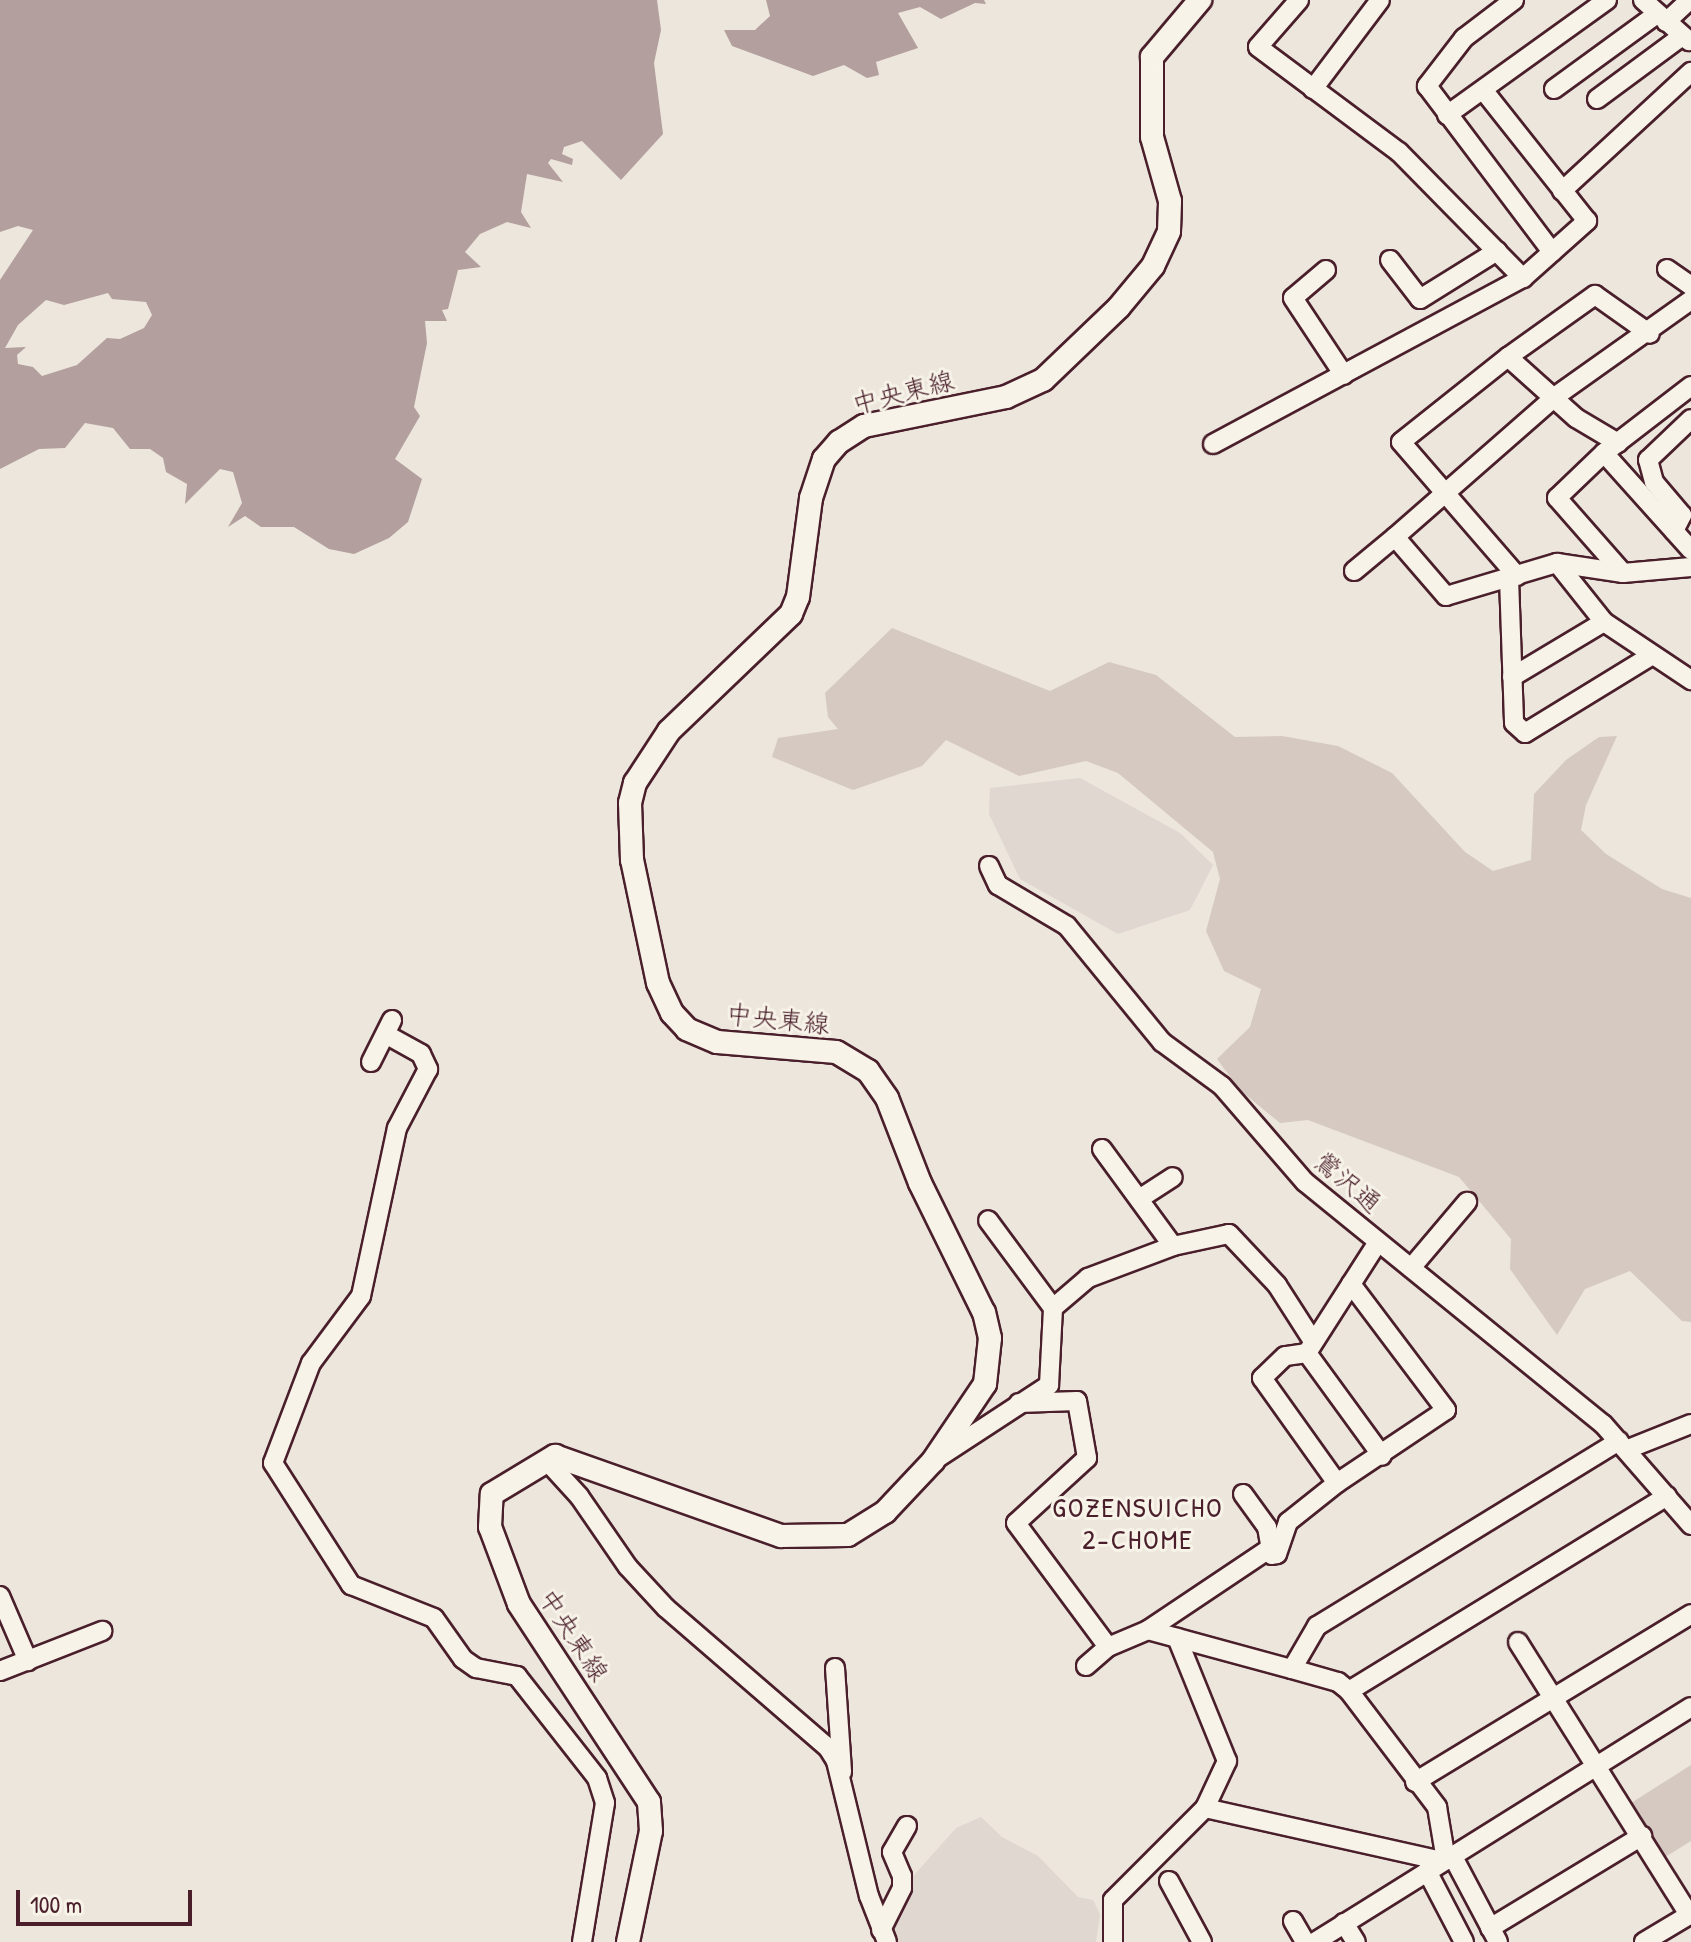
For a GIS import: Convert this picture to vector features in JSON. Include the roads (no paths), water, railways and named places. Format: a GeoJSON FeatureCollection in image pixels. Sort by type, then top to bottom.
{"type":"FeatureCollection","features":[{"type":"Feature","properties":{"kind":"main road","name":"中央東線"},"geometry":{"type":"LineString","coordinates":[[628,1942],[651,1831],[649,1802],[519,1604],[490,1527],[489,1508],[497,1487],[558,1456],[661,1496],[802,1539],[848,1535],[861,1529],[911,1487],[933,1461],[985,1384],[988,1325],[920,1183],[887,1098],[868,1071],[836,1052],[717,1042],[679,1022],[663,998],[644,923],[632,860],[630,803],[642,767],[661,740],[791,614],[798,597],[811,498],[824,459],[839,442],[864,426],[1006,397],[1043,380],[1119,307],[1153,266],[1169,231],[1170,201],[1152,137],[1152,57],[1200,0]]}},
{"type":"Feature","properties":{"kind":"street"},"geometry":{"type":"LineString","coordinates":[[1299,0],[1258,47],[1399,152],[1523,278]]}},
{"type":"Feature","properties":{"kind":"street"},"geometry":{"type":"LineString","coordinates":[[1313,89],[1380,0]]}},
{"type":"Feature","properties":{"kind":"street"},"geometry":{"type":"LineString","coordinates":[[1514,0],[1464,38],[1427,86],[1552,252]]}},
{"type":"Feature","properties":{"kind":"street"},"geometry":{"type":"LineString","coordinates":[[1447,115],[1607,0]]}},
{"type":"Feature","properties":{"kind":"street"},"geometry":{"type":"LineString","coordinates":[[1597,99],[1687,39],[1643,0]]}},
{"type":"Feature","properties":{"kind":"street"},"geometry":{"type":"LineString","coordinates":[[1554,89],[1690,0]]}},
{"type":"Feature","properties":{"kind":"street"},"geometry":{"type":"LineString","coordinates":[[1562,191],[1691,72]]}},
{"type":"Feature","properties":{"kind":"street"},"geometry":{"type":"LineString","coordinates":[[1213,444],[1523,278],[1587,221],[1483,90]]}},
{"type":"Feature","properties":{"kind":"street"},"geometry":{"type":"LineString","coordinates":[[1390,260],[1420,299],[1497,251]]}},
{"type":"Feature","properties":{"kind":"street"},"geometry":{"type":"LineString","coordinates":[[1667,269],[1691,286]]}},
{"type":"Feature","properties":{"kind":"street"},"geometry":{"type":"LineString","coordinates":[[1326,270],[1293,298],[1344,375]]}},
{"type":"Feature","properties":{"kind":"street"},"geometry":{"type":"LineString","coordinates":[[1649,657],[1525,733],[1514,723],[1513,577],[1401,442],[1508,357],[1595,295],[1650,334]]}},
{"type":"Feature","properties":{"kind":"street"},"geometry":{"type":"LineString","coordinates":[[1354,571],[1556,396],[1650,334],[1691,300]]}},
{"type":"Feature","properties":{"kind":"street"},"geometry":{"type":"LineString","coordinates":[[1508,357],[1556,396],[1682,521]]}},
{"type":"Feature","properties":{"kind":"street"},"geometry":{"type":"LineString","coordinates":[[1623,573],[1557,498],[1611,448],[1691,386]]}},
{"type":"Feature","properties":{"kind":"street"},"geometry":{"type":"LineString","coordinates":[[1691,419],[1648,460],[1654,482],[1682,521],[1691,550]]}},
{"type":"Feature","properties":{"kind":"street"},"geometry":{"type":"LineString","coordinates":[[1395,537],[1446,596],[1557,563],[1623,573],[1691,567]]}},
{"type":"Feature","properties":{"kind":"street"},"geometry":{"type":"LineString","coordinates":[[1557,563],[1604,622],[1649,657],[1691,680]]}},
{"type":"Feature","properties":{"kind":"street"},"geometry":{"type":"LineString","coordinates":[[1512,677],[1604,622]]}},
{"type":"Feature","properties":{"kind":"street","name":"鶯沢通"},"geometry":{"type":"LineString","coordinates":[[989,866],[998,885],[1067,926],[1162,1042],[1222,1086],[1287,1164],[1623,1445],[1691,1525]]}},
{"type":"Feature","properties":{"kind":"street"},"geometry":{"type":"LineString","coordinates":[[371,1062],[390,1028],[421,1054],[428,1069],[397,1128],[361,1296],[311,1363],[273,1463],[351,1585],[434,1618],[463,1659],[476,1668],[517,1676],[597,1778],[605,1803],[582,1942]]}},
{"type":"Feature","properties":{"kind":"street"},"geometry":{"type":"LineString","coordinates":[[1102,1149],[1173,1246]]}},
{"type":"Feature","properties":{"kind":"street"},"geometry":{"type":"LineString","coordinates":[[1139,1199],[1173,1177]]}},
{"type":"Feature","properties":{"kind":"street"},"geometry":{"type":"LineString","coordinates":[[1411,1268],[1467,1202]]}},
{"type":"Feature","properties":{"kind":"street"},"geometry":{"type":"LineString","coordinates":[[933,1461],[1049,1385],[1053,1308],[988,1220]]}},
{"type":"Feature","properties":{"kind":"street"},"geometry":{"type":"LineString","coordinates":[[1053,1308],[1088,1278],[1173,1246],[1229,1234],[1277,1285],[1310,1347],[1382,1456]]}},
{"type":"Feature","properties":{"kind":"street"},"geometry":{"type":"LineString","coordinates":[[1337,1483],[1262,1378],[1285,1356],[1310,1347],[1378,1242]]}},
{"type":"Feature","properties":{"kind":"street"},"geometry":{"type":"LineString","coordinates":[[1269,1549],[1277,1554],[1288,1522],[1337,1483],[1382,1456],[1446,1410],[1351,1284]]}},
{"type":"Feature","properties":{"kind":"street"},"geometry":{"type":"LineString","coordinates":[[1019,1403],[1077,1401],[1087,1458],[1016,1523],[1108,1647]]}},
{"type":"Feature","properties":{"kind":"street"},"geometry":{"type":"LineString","coordinates":[[1292,1669],[1317,1626],[1623,1445],[1689,1429]]}},
{"type":"Feature","properties":{"kind":"street"},"geometry":{"type":"LineString","coordinates":[[546,1460],[579,1496],[628,1567],[666,1608],[815,1733],[836,1761],[884,1936]]}},
{"type":"Feature","properties":{"kind":"street"},"geometry":{"type":"LineString","coordinates":[[1243,1494],[1267,1527],[1269,1549]]}},
{"type":"Feature","properties":{"kind":"street"},"geometry":{"type":"LineString","coordinates":[[1349,1691],[1667,1496]]}},
{"type":"Feature","properties":{"kind":"street"},"geometry":{"type":"LineString","coordinates":[[1086,1666],[1108,1647],[1148,1630],[1269,1549]]}},
{"type":"Feature","properties":{"kind":"street"},"geometry":{"type":"LineString","coordinates":[[0,1596],[28,1661]]}},
{"type":"Feature","properties":{"kind":"street"},"geometry":{"type":"LineString","coordinates":[[1415,1782],[1554,1701],[1691,1614]]}},
{"type":"Feature","properties":{"kind":"street"},"geometry":{"type":"LineString","coordinates":[[1148,1630],[1338,1682],[1349,1691],[1415,1782],[1437,1807],[1442,1862],[1464,1942]]}},
{"type":"Feature","properties":{"kind":"street"},"geometry":{"type":"LineString","coordinates":[[0,1671],[102,1631]]}},
{"type":"Feature","properties":{"kind":"street"},"geometry":{"type":"LineString","coordinates":[[1113,1942],[1113,1900],[1205,1808],[1227,1761],[1177,1638]]}},
{"type":"Feature","properties":{"kind":"street"},"geometry":{"type":"LineString","coordinates":[[1518,1642],[1598,1764],[1690,1915],[1644,1942]]}},
{"type":"Feature","properties":{"kind":"street"},"geometry":{"type":"LineString","coordinates":[[835,1668],[844,1760],[840,1779]]}},
{"type":"Feature","properties":{"kind":"street"},"geometry":{"type":"LineString","coordinates":[[1315,1942],[1691,1707]]}},
{"type":"Feature","properties":{"kind":"street"},"geometry":{"type":"LineString","coordinates":[[1205,1808],[1442,1862],[1494,1935],[1642,1836]]}},
{"type":"Feature","properties":{"kind":"street"},"geometry":{"type":"LineString","coordinates":[[884,1936],[902,1888],[902,1876],[892,1852],[907,1826]]}},
{"type":"Feature","properties":{"kind":"street"},"geometry":{"type":"LineString","coordinates":[[1169,1881],[1202,1942]]}},
{"type":"Feature","properties":{"kind":"street"},"geometry":{"type":"LineString","coordinates":[[1293,1921],[1305,1942]]}},
{"type":"Feature","properties":{"kind":"street"},"geometry":{"type":"LineString","coordinates":[[1344,1923],[1356,1942]]}},
{"type":"Feature","properties":{"kind":"district","name":"GOZENSUICHO 2-CHOME"},"geometry":{"type":"Point","coordinates":[1138,1523]}}]}
